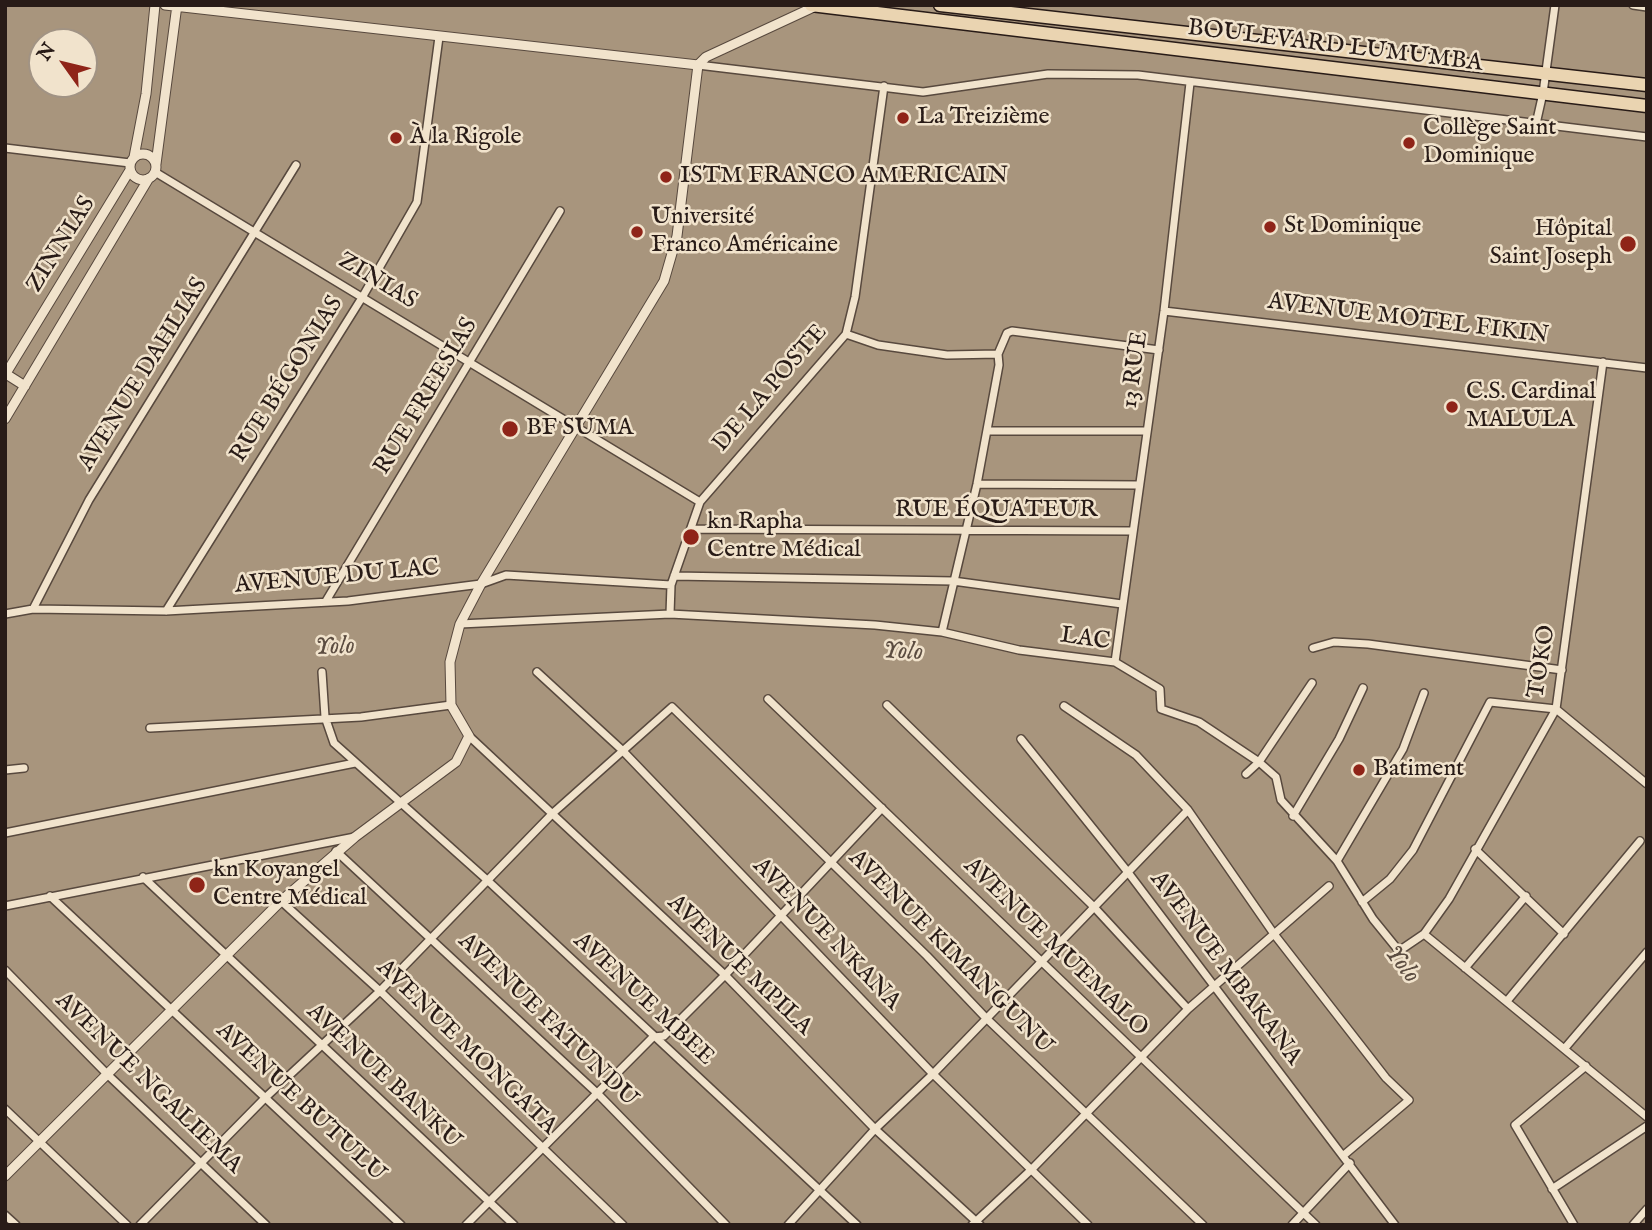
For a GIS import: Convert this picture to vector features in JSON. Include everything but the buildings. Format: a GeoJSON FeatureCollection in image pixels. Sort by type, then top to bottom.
{"type":"FeatureCollection","features":[{"type":"Feature","properties":{"kind":"highway","name":"BOULEVARD LUMUMBA"},"geometry":{"type":"LineString","coordinates":[[811,5],[1647,106]]}},
{"type":"Feature","properties":{"kind":"highway","name":"BOULEVARD LUMUMBA"},"geometry":{"type":"LineString","coordinates":[[940,5],[1647,85]]}},
{"type":"Feature","properties":{"kind":"street"},"geometry":{"type":"LineString","coordinates":[[153,172],[138,179],[132,163],[146,94],[155,5]]}},
{"type":"Feature","properties":{"kind":"street"},"geometry":{"type":"LineString","coordinates":[[165,5],[923,92],[1048,75],[1110,73],[1647,137]]}},
{"type":"Feature","properties":{"kind":"street"},"geometry":{"type":"LineString","coordinates":[[1536,124],[1555,5]]}},
{"type":"Feature","properties":{"kind":"street"},"geometry":{"type":"LineString","coordinates":[[1633,5],[1647,7]]}},
{"type":"Feature","properties":{"kind":"street"},"geometry":{"type":"LineString","coordinates":[[5,419],[153,172],[177,6]]}},
{"type":"Feature","properties":{"kind":"street"},"geometry":{"type":"LineString","coordinates":[[5,1176],[281,901],[336,851],[456,762],[470,736],[451,705],[450,662],[460,624],[481,584],[652,304],[672,258],[698,65],[706,57],[816,6]]}},
{"type":"Feature","properties":{"kind":"street","name":"RUE BÉGONIAS"},"geometry":{"type":"LineString","coordinates":[[166,611],[362,296],[416,202],[420,190],[439,37]]}},
{"type":"Feature","properties":{"kind":"street","name":"13 RUE"},"geometry":{"type":"LineString","coordinates":[[1115,662],[1159,350],[1191,83]]}},
{"type":"Feature","properties":{"kind":"street","name":"DE LA POSTE"},"geometry":{"type":"LineString","coordinates":[[670,614],[672,581],[700,502],[846,334],[855,297],[884,86]]}},
{"type":"Feature","properties":{"kind":"street"},"geometry":{"type":"LineString","coordinates":[[5,148],[132,163],[147,154],[153,172]]}},
{"type":"Feature","properties":{"kind":"street","name":"ZINNIAS"},"geometry":{"type":"LineString","coordinates":[[6,375],[132,163]]}},
{"type":"Feature","properties":{"kind":"street","name":"AVENUE DAHLIAS"},"geometry":{"type":"LineString","coordinates":[[33,609],[89,500],[296,166]]}},
{"type":"Feature","properties":{"kind":"street","name":"ZINIAS"},"geometry":{"type":"LineString","coordinates":[[153,172],[471,360],[577,427]]}},
{"type":"Feature","properties":{"kind":"street","name":"RUE FREESIAS"},"geometry":{"type":"LineString","coordinates":[[326,601],[560,211]]}},
{"type":"Feature","properties":{"kind":"street","name":"AVENUE MOTEL FIKIN"},"geometry":{"type":"LineString","coordinates":[[1164,311],[1647,368]]}},
{"type":"Feature","properties":{"kind":"street"},"geometry":{"type":"LineString","coordinates":[[460,624],[670,614],[875,625],[942,632],[977,484],[999,365],[998,354],[1007,333],[1012,331],[1159,350]]}},
{"type":"Feature","properties":{"kind":"street"},"geometry":{"type":"LineString","coordinates":[[846,334],[878,345],[947,355],[998,354]]}},
{"type":"Feature","properties":{"kind":"street","name":"TOKO"},"geometry":{"type":"LineString","coordinates":[[1424,934],[1449,899],[1556,709],[1603,362]]}},
{"type":"Feature","properties":{"kind":"street"},"geometry":{"type":"LineString","coordinates":[[6,375],[25,386]]}},
{"type":"Feature","properties":{"kind":"street"},"geometry":{"type":"LineString","coordinates":[[577,427],[700,502]]}},
{"type":"Feature","properties":{"kind":"street"},"geometry":{"type":"LineString","coordinates":[[987,431],[1147,431]]}},
{"type":"Feature","properties":{"kind":"street"},"geometry":{"type":"LineString","coordinates":[[977,484],[1139,485]]}},
{"type":"Feature","properties":{"kind":"street","name":"RUE ÉQUATEUR"},"geometry":{"type":"LineString","coordinates":[[691,529],[1133,531]]}},
{"type":"Feature","properties":{"kind":"street","name":"AVENUE DU LAC"},"geometry":{"type":"LineString","coordinates":[[5,614],[33,609],[166,611],[326,601],[481,584],[506,575],[672,581],[953,581],[1122,604]]}},
{"type":"Feature","properties":{"kind":"street","name":"LAC"},"geometry":{"type":"LineString","coordinates":[[942,632],[1019,650],[1115,662],[1160,689],[1161,709],[1199,722],[1259,762]]}},
{"type":"Feature","properties":{"kind":"street"},"geometry":{"type":"LineString","coordinates":[[1313,648],[1335,642],[1368,644],[1562,670]]}},
{"type":"Feature","properties":{"kind":"street"},"geometry":{"type":"LineString","coordinates":[[322,672],[325,718]]}},
{"type":"Feature","properties":{"kind":"street","name":"AVENUE NKANA"},"geometry":{"type":"LineString","coordinates":[[537,672],[622,750],[933,1074],[1088,1225]]}},
{"type":"Feature","properties":{"kind":"street"},"geometry":{"type":"LineString","coordinates":[[1246,774],[1259,762],[1312,682]]}},
{"type":"Feature","properties":{"kind":"street"},"geometry":{"type":"LineString","coordinates":[[1293,816],[1339,739],[1363,688]]}},
{"type":"Feature","properties":{"kind":"street"},"geometry":{"type":"LineString","coordinates":[[1336,861],[1403,749],[1424,693]]}},
{"type":"Feature","properties":{"kind":"street","name":"AVENUE MUEMALO"},"geometry":{"type":"LineString","coordinates":[[768,699],[1316,1225]]}},
{"type":"Feature","properties":{"kind":"street"},"geometry":{"type":"LineString","coordinates":[[1362,902],[1390,878],[1412,849],[1490,702],[1556,709],[1647,784]]}},
{"type":"Feature","properties":{"kind":"street"},"geometry":{"type":"LineString","coordinates":[[150,728],[361,717],[451,705]]}},
{"type":"Feature","properties":{"kind":"street"},"geometry":{"type":"LineString","coordinates":[[887,705],[1094,907],[1188,1010]]}},
{"type":"Feature","properties":{"kind":"street"},"geometry":{"type":"LineString","coordinates":[[1064,706],[1136,755],[1188,810],[1274,934],[1386,1078],[1409,1100],[1344,1155]]}},
{"type":"Feature","properties":{"kind":"street","name":"AVENUE KIMANGUNU"},"geometry":{"type":"LineString","coordinates":[[622,750],[672,707],[985,1017],[1203,1225]]}},
{"type":"Feature","properties":{"kind":"street","name":"AVENUE MBEE"},"geometry":{"type":"LineString","coordinates":[[325,718],[334,743],[355,764],[486,879],[857,1225]]}},
{"type":"Feature","properties":{"kind":"street","name":"AVENUE MPILA"},"geometry":{"type":"LineString","coordinates":[[470,736],[725,975],[875,1129],[976,1223]]}},
{"type":"Feature","properties":{"kind":"street","name":"AVENUE MBAKANA"},"geometry":{"type":"LineString","coordinates":[[1021,739],[1127,872],[1395,1225]]}},
{"type":"Feature","properties":{"kind":"street"},"geometry":{"type":"LineString","coordinates":[[139,1225],[266,1097],[380,990],[553,813],[622,750]]}},
{"type":"Feature","properties":{"kind":"street"},"geometry":{"type":"LineString","coordinates":[[1259,762],[1276,777],[1281,800],[1336,861],[1362,902],[1399,951],[1424,934],[1647,1117]]}},
{"type":"Feature","properties":{"kind":"street"},"geometry":{"type":"LineString","coordinates":[[5,833],[355,764]]}},
{"type":"Feature","properties":{"kind":"street"},"geometry":{"type":"LineString","coordinates":[[5,770],[24,768]]}},
{"type":"Feature","properties":{"kind":"street"},"geometry":{"type":"LineString","coordinates":[[466,1225],[653,1037],[664,1036],[725,975],[882,808]]}},
{"type":"Feature","properties":{"kind":"street"},"geometry":{"type":"LineString","coordinates":[[788,1225],[875,1129],[933,1074],[985,1017],[1188,810]]}},
{"type":"Feature","properties":{"kind":"street"},"geometry":{"type":"LineString","coordinates":[[5,906],[355,836]]}},
{"type":"Feature","properties":{"kind":"street"},"geometry":{"type":"LineString","coordinates":[[1507,1002],[1640,841]]}},
{"type":"Feature","properties":{"kind":"street"},"geometry":{"type":"LineString","coordinates":[[1475,849],[1564,934]]}},
{"type":"Feature","properties":{"kind":"street","name":"AVENUE FATUNDU"},"geometry":{"type":"LineString","coordinates":[[336,851],[598,1094],[726,1225]]}},
{"type":"Feature","properties":{"kind":"street","name":"AVENUE BANKU"},"geometry":{"type":"LineString","coordinates":[[143,877],[514,1225]]}},
{"type":"Feature","properties":{"kind":"street"},"geometry":{"type":"LineString","coordinates":[[976,1223],[1188,1010],[1329,886]]}},
{"type":"Feature","properties":{"kind":"street","name":"AVENUE BUTULU"},"geometry":{"type":"LineString","coordinates":[[50,896],[401,1225]]}},
{"type":"Feature","properties":{"kind":"street"},"geometry":{"type":"LineString","coordinates":[[1465,968],[1526,896]]}},
{"type":"Feature","properties":{"kind":"street","name":"AVENUE MONGATA"},"geometry":{"type":"LineString","coordinates":[[281,901],[380,990],[623,1225]]}},
{"type":"Feature","properties":{"kind":"street"},"geometry":{"type":"LineString","coordinates":[[1565,1048],[1647,952]]}},
{"type":"Feature","properties":{"kind":"street","name":"AVENUE NGALIEMA"},"geometry":{"type":"LineString","coordinates":[[5,970],[107,1074],[266,1225]]}},
{"type":"Feature","properties":{"kind":"street"},"geometry":{"type":"LineString","coordinates":[[1574,1225],[1515,1125],[1586,1066]]}},
{"type":"Feature","properties":{"kind":"street"},"geometry":{"type":"LineString","coordinates":[[5,1109],[127,1225]]}},
{"type":"Feature","properties":{"kind":"street"},"geometry":{"type":"LineString","coordinates":[[1552,1189],[1647,1126]]}},
{"type":"Feature","properties":{"kind":"street"},"geometry":{"type":"LineString","coordinates":[[1292,1225],[1350,1163]]}},
{"type":"Feature","properties":{"kind":"street"},"geometry":{"type":"LineString","coordinates":[[1633,1225],[1647,1209]]}},
{"type":"Feature","properties":{"kind":"street"},"geometry":{"type":"LineString","coordinates":[[5,1215],[16,1225]]}},
{"type":"Feature","properties":{"kind":"water","name":"Yolo"},"geometry":{"type":"Polygon","coordinates":[[[5,5],[1647,5],[1647,1225],[5,1225],[5,5]]]}},
{"type":"Feature","properties":{"kind":"place","name":"La Treizième"},"geometry":{"type":"Point","coordinates":[903,118]}},
{"type":"Feature","properties":{"kind":"place","name":"À la Rigole"},"geometry":{"type":"Point","coordinates":[396,138]}},
{"type":"Feature","properties":{"kind":"place","name":"Collège Saint Dominique"},"geometry":{"type":"Point","coordinates":[1409,143]}},
{"type":"Feature","properties":{"kind":"place","name":"ISTM FRANCO AMERICAIN"},"geometry":{"type":"Point","coordinates":[666,177]}},
{"type":"Feature","properties":{"kind":"place","name":"St Dominique"},"geometry":{"type":"Point","coordinates":[1270,227]}},
{"type":"Feature","properties":{"kind":"place","name":"Université Franco Américaine"},"geometry":{"type":"Point","coordinates":[637,232]}},
{"type":"Feature","properties":{"kind":"place","name":"Hôpital Saint Joseph"},"geometry":{"type":"Point","coordinates":[1628,244]}},
{"type":"Feature","properties":{"kind":"place","name":"C.S. Cardinal MALULA"},"geometry":{"type":"Point","coordinates":[1452,407]}},
{"type":"Feature","properties":{"kind":"place","name":"BF SUMA"},"geometry":{"type":"Point","coordinates":[510,429]}},
{"type":"Feature","properties":{"kind":"place","name":"kn Rapha Centre Médical"},"geometry":{"type":"Point","coordinates":[691,537]}},
{"type":"Feature","properties":{"kind":"place","name":"Batiment"},"geometry":{"type":"Point","coordinates":[1359,770]}},
{"type":"Feature","properties":{"kind":"place","name":"kn Koyangel Centre Médical"},"geometry":{"type":"Point","coordinates":[197,885]}}]}
